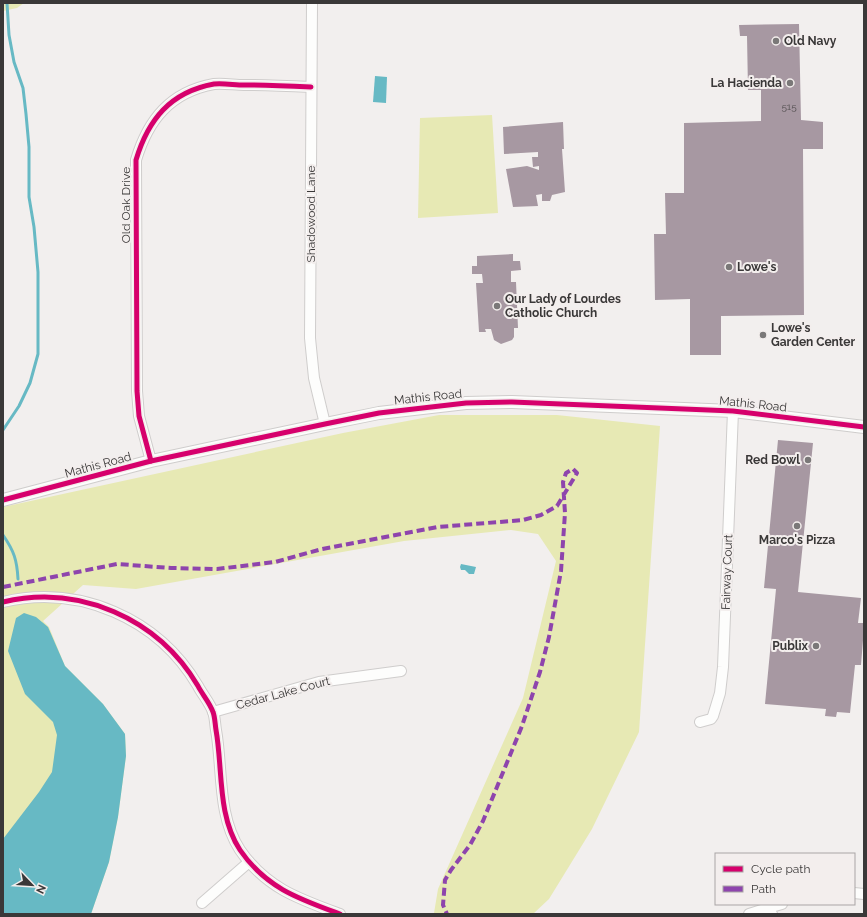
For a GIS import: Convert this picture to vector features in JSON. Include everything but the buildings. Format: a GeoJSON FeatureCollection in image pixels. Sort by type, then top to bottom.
{"type":"FeatureCollection","features":[{"type":"Feature","properties":{"kind":"street","name":"Shadowood Lane"},"geometry":{"type":"LineString","coordinates":[[312,3],[310,338],[314,378],[325,424]]}},
{"type":"Feature","properties":{"kind":"street","name":"Old Oak Drive"},"geometry":{"type":"LineString","coordinates":[[151,461],[138,416],[137,391],[136,160],[142,140],[154,118],[173,101],[193,90],[214,84],[311,87]]}},
{"type":"Feature","properties":{"kind":"street","name":"Mathis Road"},"geometry":{"type":"LineString","coordinates":[[3,500],[151,461],[325,424],[394,411],[466,403],[512,402],[733,411],[864,427]]}},
{"type":"Feature","properties":{"kind":"street","name":"Fairway Court"},"geometry":{"type":"LineString","coordinates":[[700,722],[711,719],[713,716],[720,692],[723,667],[733,411]]}},
{"type":"Feature","properties":{"kind":"street"},"geometry":{"type":"LineString","coordinates":[[3,602],[37,596],[52,596],[88,602],[122,614],[139,624],[167,647],[194,679],[213,712],[218,741],[226,818],[239,849],[262,877],[285,892],[340,914]]}},
{"type":"Feature","properties":{"kind":"street","name":"Cedar Lake Court"},"geometry":{"type":"LineString","coordinates":[[213,712],[318,682],[401,672]]}},
{"type":"Feature","properties":{"kind":"street"},"geometry":{"type":"LineString","coordinates":[[202,903],[249,862]]}},
{"type":"Feature","properties":{"kind":"street"},"geometry":{"type":"LineString","coordinates":[[749,914],[770,911],[780,905]]}},
{"type":"Feature","properties":{"kind":"green space"},"geometry":{"type":"Polygon","coordinates":[[[3,3],[24,3],[17,8],[3,11],[3,3]]]}},
{"type":"Feature","properties":{"kind":"green space"},"geometry":{"type":"Polygon","coordinates":[[[492,115],[498,213],[418,218],[420,118],[492,115]]]}},
{"type":"Feature","properties":{"kind":"green space"},"geometry":{"type":"Polygon","coordinates":[[[439,415],[557,415],[660,426],[639,732],[592,829],[549,899],[533,914],[434,913],[438,889],[523,698],[556,561],[538,534],[511,530],[404,541],[136,589],[83,585],[43,621],[49,627],[65,666],[103,704],[125,734],[126,756],[118,817],[109,862],[91,914],[3,914],[3,507],[343,433],[439,415]]]}},
{"type":"Feature","properties":{"kind":"water"},"geometry":{"type":"Polygon","coordinates":[[[375,76],[387,77],[386,103],[373,102],[375,76]]]}},
{"type":"Feature","properties":{"kind":"water"},"geometry":{"type":"Polygon","coordinates":[[[461,564],[476,567],[474,574],[469,574],[465,570],[461,570],[461,564]]]}},
{"type":"Feature","properties":{"kind":"water"},"geometry":{"type":"Polygon","coordinates":[[[24,613],[36,617],[48,627],[65,666],[103,704],[125,734],[126,756],[118,817],[109,862],[91,914],[3,914],[3,839],[39,792],[52,772],[57,735],[53,722],[25,694],[8,651],[16,618],[24,613]]]}},
{"type":"Feature","properties":{"kind":"waterway"},"geometry":{"type":"LineString","coordinates":[[3,430],[19,406],[30,383],[38,354],[38,272],[34,227],[29,197],[29,147],[23,88],[14,62],[9,35],[7,3]]}},
{"type":"Feature","properties":{"kind":"waterway"},"geometry":{"type":"LineString","coordinates":[[3,535],[14,556],[17,566],[18,579]]}},
{"type":"Feature","properties":{"kind":"marked path"},"geometry":{"type":"LineString","coordinates":[[3,587],[117,564],[171,568],[217,569],[275,562],[322,549],[438,527],[523,520],[541,515],[557,506],[577,473],[573,469],[566,473],[563,482],[565,513],[561,571],[549,637],[540,672],[522,726],[483,821],[470,845],[445,880],[443,905],[447,914]]}},
{"type":"Feature","properties":{"kind":"cycle path"},"geometry":{"type":"LineString","coordinates":[[151,461],[139,416],[137,391],[136,160],[141,146],[154,120],[163,110],[173,101],[199,88],[214,84],[311,87]]}},
{"type":"Feature","properties":{"kind":"cycle path"},"geometry":{"type":"LineString","coordinates":[[3,500],[151,461],[325,424],[379,413],[466,403],[512,402],[733,411],[864,427]]}},
{"type":"Feature","properties":{"kind":"cycle path"},"geometry":{"type":"LineString","coordinates":[[3,602],[32,598],[60,598],[88,603],[114,612],[139,625],[161,642],[181,662],[198,686],[213,712],[215,718],[224,807],[233,836],[240,850],[261,874],[284,891],[340,914]]}},
{"type":"Feature","properties":{"kind":"place","name":"Old Navy"},"geometry":{"type":"Point","coordinates":[776,41]}},
{"type":"Feature","properties":{"kind":"place","name":"La Hacienda"},"geometry":{"type":"Point","coordinates":[790,83]}},
{"type":"Feature","properties":{"kind":"place","name":"Lowe's"},"geometry":{"type":"Point","coordinates":[729,267]}},
{"type":"Feature","properties":{"kind":"place","name":"Our Lady of Lourdes Catholic Church"},"geometry":{"type":"Point","coordinates":[497,306]}},
{"type":"Feature","properties":{"kind":"place","name":"Lowe's Garden Center"},"geometry":{"type":"Point","coordinates":[763,335]}},
{"type":"Feature","properties":{"kind":"place","name":"Red Bowl"},"geometry":{"type":"Point","coordinates":[808,460]}},
{"type":"Feature","properties":{"kind":"place","name":"Marco's Pizza"},"geometry":{"type":"Point","coordinates":[797,526]}},
{"type":"Feature","properties":{"kind":"place","name":"Publix"},"geometry":{"type":"Point","coordinates":[816,646]}}]}
